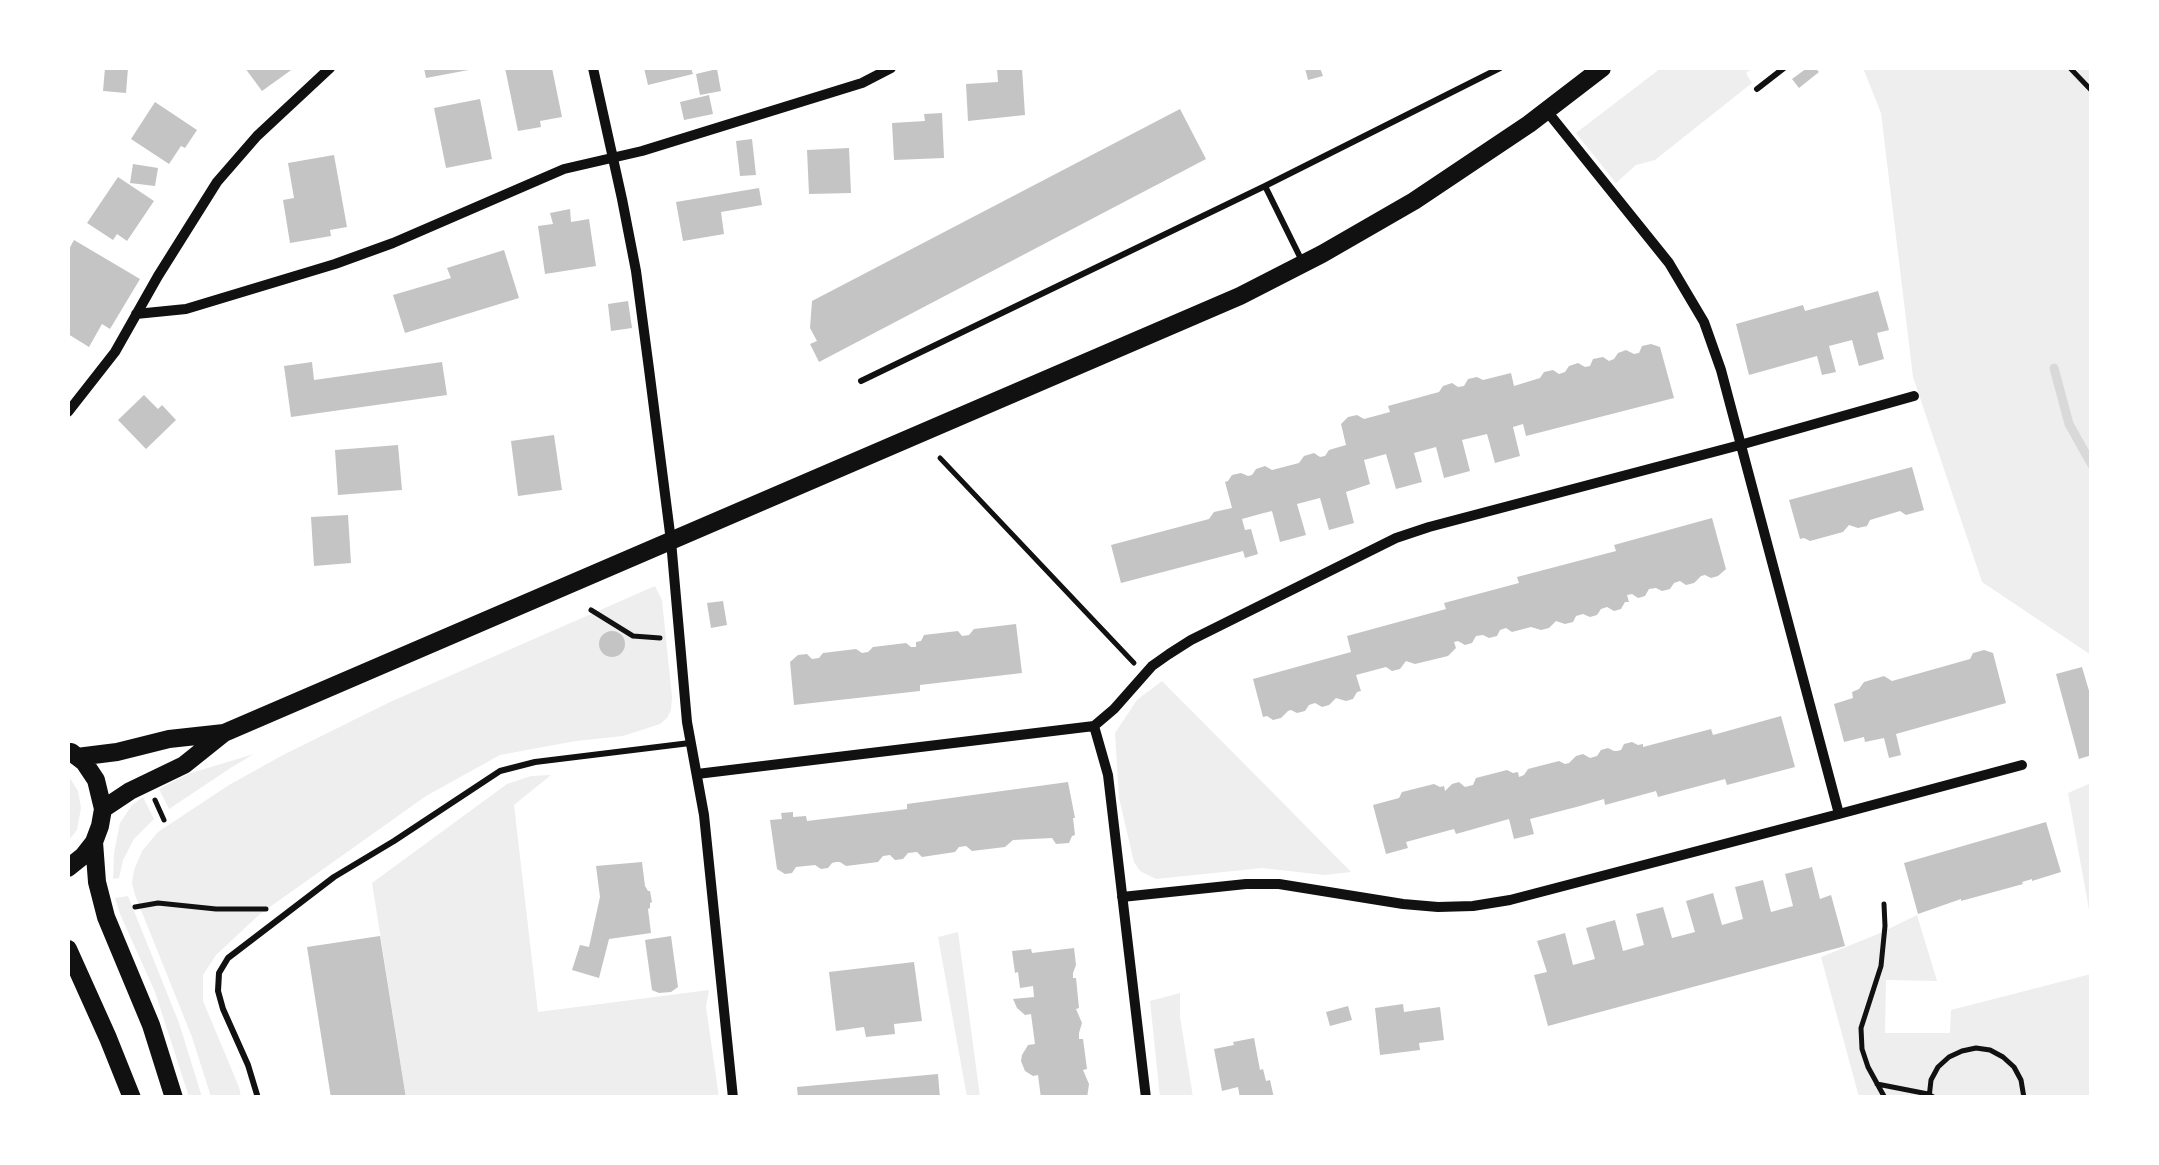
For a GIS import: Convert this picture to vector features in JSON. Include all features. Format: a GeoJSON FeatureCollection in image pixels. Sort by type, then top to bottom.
{"type":"FeatureCollection","features":[{"type":"Feature","properties":{"kind":"street"},"geometry":{"type":"LineString","coordinates":[[68,412],[115,352],[207,196],[272,121],[330,68]]}},
{"type":"Feature","properties":{"kind":"street"},"geometry":{"type":"LineString","coordinates":[[594,68],[636,271],[672,541],[686,722],[704,815],[732,1098]]}},
{"type":"Feature","properties":{"kind":"street"},"geometry":{"type":"LineString","coordinates":[[136,314],[186,309],[348,260],[564,169],[642,151],[862,83],[891,68]]}},
{"type":"Feature","properties":{"kind":"street"},"geometry":{"type":"LineString","coordinates":[[102,809],[184,765],[224,733],[1210,309],[1303,264],[1443,183],[1602,68]]}},
{"type":"Feature","properties":{"kind":"street"},"geometry":{"type":"LineString","coordinates":[[1546,110],[1669,263],[1699,312],[1721,370],[1839,814]]}},
{"type":"Feature","properties":{"kind":"street"},"geometry":{"type":"LineString","coordinates":[[697,774],[1094,726],[1144,674],[1191,640],[1396,538],[1914,396]]}},
{"type":"Feature","properties":{"kind":"street"},"geometry":{"type":"LineString","coordinates":[[1094,726],[1108,775],[1146,1098]]}},
{"type":"Feature","properties":{"kind":"street"},"geometry":{"type":"LineString","coordinates":[[72,754],[117,752],[224,733]]}},
{"type":"Feature","properties":{"kind":"street"},"geometry":{"type":"LineString","coordinates":[[68,868],[94,842],[102,809],[96,780],[72,754]]}},
{"type":"Feature","properties":{"kind":"street"},"geometry":{"type":"LineString","coordinates":[[1122,898],[1279,884],[1403,904],[1473,906],[1510,900],[2022,765]]}},
{"type":"Feature","properties":{"kind":"street"},"geometry":{"type":"LineString","coordinates":[[94,842],[104,912],[152,1025],[174,1098]]}},
{"type":"Feature","properties":{"kind":"street"},"geometry":{"type":"LineString","coordinates":[[68,949],[132,1098]]}},
{"type":"Feature","properties":{"kind":"lane"},"geometry":{"type":"LineString","coordinates":[[861,381],[1500,68]]}},
{"type":"Feature","properties":{"kind":"lane"},"geometry":{"type":"LineString","coordinates":[[1757,89],[1784,68]]}},
{"type":"Feature","properties":{"kind":"lane"},"geometry":{"type":"LineString","coordinates":[[1264,186],[1303,264]]}},
{"type":"Feature","properties":{"kind":"lane"},"geometry":{"type":"LineString","coordinates":[[258,1098],[218,991],[219,972],[228,958],[334,877],[500,771],[552,759],[691,742]]}},
{"type":"Feature","properties":{"kind":"path"},"geometry":{"type":"LineString","coordinates":[[2070,68],[2092,91]]}},
{"type":"Feature","properties":{"kind":"path"},"geometry":{"type":"LineString","coordinates":[[940,458],[1144,674]]}},
{"type":"Feature","properties":{"kind":"path"},"geometry":{"type":"LineString","coordinates":[[590,610],[634,636],[679,639]]}},
{"type":"Feature","properties":{"kind":"path"},"geometry":{"type":"LineString","coordinates":[[151,793],[164,820]]}},
{"type":"Feature","properties":{"kind":"path"},"geometry":{"type":"LineString","coordinates":[[135,908],[158,903],[216,910],[293,906]]}},
{"type":"Feature","properties":{"kind":"path"},"geometry":{"type":"LineString","coordinates":[[1884,904],[1881,966],[1860,1028],[1868,1067],[1884,1098]]}},
{"type":"Feature","properties":{"kind":"path"},"geometry":{"type":"LineString","coordinates":[[1877,1084],[1931,1096],[1931,1080],[1938,1067],[1962,1050],[1976,1048],[1990,1050],[2014,1067],[2024,1098]]}},
{"type":"Feature","properties":{"kind":"shaded area"},"geometry":{"type":"Polygon","coordinates":[[[1661,68],[1753,68],[1746,73],[1752,83],[1655,160],[1636,165],[1616,183],[1576,133],[1661,68]]]}},
{"type":"Feature","properties":{"kind":"shaded area"},"geometry":{"type":"Polygon","coordinates":[[[1863,68],[2091,68],[2091,655],[1982,582],[1913,377],[1881,113],[1863,68]]]}},
{"type":"Feature","properties":{"kind":"shaded area"},"geometry":{"type":"Polygon","coordinates":[[[655,586],[662,600],[672,697],[667,718],[623,736],[500,755],[426,796],[260,914],[216,955],[203,975],[203,1001],[241,1097],[211,1097],[132,883],[142,851],[158,832],[229,785],[390,702],[655,586]]]}},
{"type":"Feature","properties":{"kind":"shaded area"},"geometry":{"type":"Polygon","coordinates":[[[1162,681],[1351,872],[1325,875],[1262,868],[1156,879],[1140,871],[1134,862],[1119,798],[1115,733],[1137,700],[1162,681]]]}},
{"type":"Feature","properties":{"kind":"shaded area"},"geometry":{"type":"Polygon","coordinates":[[[254,754],[169,809],[159,789],[188,774],[254,754]]]}},
{"type":"Feature","properties":{"kind":"shaded area"},"geometry":{"type":"Polygon","coordinates":[[[68,775],[78,791],[81,808],[77,830],[68,841],[68,775]]]}},
{"type":"Feature","properties":{"kind":"shaded area"},"geometry":{"type":"Polygon","coordinates":[[[551,775],[514,805],[538,1012],[709,990],[706,1007],[719,1097],[406,1097],[372,883],[507,784],[531,776],[551,775]]]}},
{"type":"Feature","properties":{"kind":"shaded area"},"geometry":{"type":"Polygon","coordinates":[[[2091,783],[2091,921],[2068,793],[2091,783]]]}},
{"type":"Feature","properties":{"kind":"shaded area"},"geometry":{"type":"Polygon","coordinates":[[[143,797],[154,819],[134,839],[119,878],[113,879],[120,823],[143,797]]]}},
{"type":"Feature","properties":{"kind":"shaded area"},"geometry":{"type":"Polygon","coordinates":[[[128,896],[179,1023],[202,1097],[189,1097],[155,992],[120,914],[115,898],[128,896]]]}},
{"type":"Feature","properties":{"kind":"shaded area"},"geometry":{"type":"Polygon","coordinates":[[[1917,915],[1937,981],[1886,980],[1885,1033],[1950,1033],[1951,1010],[2091,974],[2091,1097],[1859,1097],[1821,957],[1917,915]]]}},
{"type":"Feature","properties":{"kind":"shaded area"},"geometry":{"type":"Polygon","coordinates":[[[958,932],[980,1097],[967,1097],[938,937],[958,932]]]}},
{"type":"Feature","properties":{"kind":"shaded area"},"geometry":{"type":"Polygon","coordinates":[[[1180,993],[1193,1097],[1160,1097],[1150,1001],[1180,993]]]}},
{"type":"Feature","properties":{"kind":"building"},"geometry":{"type":"Polygon","coordinates":[[[105,68],[128,68],[126,93],[103,91],[105,68]]]}},
{"type":"Feature","properties":{"kind":"building"},"geometry":{"type":"Polygon","coordinates":[[[245,68],[294,68],[262,91],[245,68]]]}},
{"type":"Feature","properties":{"kind":"building"},"geometry":{"type":"Polygon","coordinates":[[[424,68],[474,68],[474,69],[426,78],[424,68]]]}},
{"type":"Feature","properties":{"kind":"building"},"geometry":{"type":"Polygon","coordinates":[[[505,68],[552,68],[562,117],[540,121],[541,127],[518,131],[505,68]]]}},
{"type":"Feature","properties":{"kind":"building"},"geometry":{"type":"Polygon","coordinates":[[[644,68],[691,68],[693,74],[648,85],[644,68]]]}},
{"type":"Feature","properties":{"kind":"building"},"geometry":{"type":"Polygon","coordinates":[[[997,68],[1022,68],[1025,115],[968,121],[966,84],[998,82],[997,68]]]}},
{"type":"Feature","properties":{"kind":"building"},"geometry":{"type":"Polygon","coordinates":[[[1305,68],[1320,68],[1323,76],[1308,80],[1305,68]]]}},
{"type":"Feature","properties":{"kind":"building"},"geometry":{"type":"Polygon","coordinates":[[[1807,68],[1819,72],[1799,88],[1792,79],[1807,68]]]}},
{"type":"Feature","properties":{"kind":"building"},"geometry":{"type":"Polygon","coordinates":[[[717,69],[721,91],[700,95],[696,74],[717,69]]]}},
{"type":"Feature","properties":{"kind":"building"},"geometry":{"type":"Polygon","coordinates":[[[709,95],[713,114],[684,120],[680,102],[709,95]]]}},
{"type":"Feature","properties":{"kind":"building"},"geometry":{"type":"Polygon","coordinates":[[[480,99],[492,159],[446,168],[434,108],[480,99]]]}},
{"type":"Feature","properties":{"kind":"building"},"geometry":{"type":"Polygon","coordinates":[[[155,102],[197,130],[169,164],[131,139],[155,102]]]}},
{"type":"Feature","properties":{"kind":"building"},"geometry":{"type":"Polygon","coordinates":[[[1180,109],[1206,159],[819,362],[810,344],[817,341],[810,328],[812,301],[1180,109]]]}},
{"type":"Feature","properties":{"kind":"building"},"geometry":{"type":"Polygon","coordinates":[[[942,113],[944,158],[894,160],[892,123],[925,121],[924,114],[942,113]]]}},
{"type":"Feature","properties":{"kind":"building"},"geometry":{"type":"Polygon","coordinates":[[[752,139],[756,175],[740,176],[736,141],[752,139]]]}},
{"type":"Feature","properties":{"kind":"building"},"geometry":{"type":"Polygon","coordinates":[[[849,148],[851,193],[809,194],[807,150],[849,148]]]}},
{"type":"Feature","properties":{"kind":"building"},"geometry":{"type":"Polygon","coordinates":[[[334,155],[347,227],[330,230],[331,236],[290,243],[283,200],[294,198],[288,163],[334,155]]]}},
{"type":"Feature","properties":{"kind":"building"},"geometry":{"type":"Polygon","coordinates":[[[133,164],[158,168],[155,186],[130,183],[133,164]]]}},
{"type":"Feature","properties":{"kind":"building"},"geometry":{"type":"Polygon","coordinates":[[[118,177],[154,201],[127,241],[117,234],[113,240],[87,223],[118,177]]]}},
{"type":"Feature","properties":{"kind":"building"},"geometry":{"type":"Polygon","coordinates":[[[759,188],[762,205],[721,212],[724,234],[683,241],[676,202],[759,188]]]}},
{"type":"Feature","properties":{"kind":"building"},"geometry":{"type":"Polygon","coordinates":[[[570,209],[571,222],[589,219],[596,266],[545,274],[538,226],[553,224],[550,213],[570,209]]]}},
{"type":"Feature","properties":{"kind":"building"},"geometry":{"type":"Polygon","coordinates":[[[74,240],[140,279],[110,329],[102,324],[89,347],[68,334],[68,251],[74,240]]]}},
{"type":"Feature","properties":{"kind":"building"},"geometry":{"type":"Polygon","coordinates":[[[504,250],[519,298],[405,333],[393,295],[451,278],[447,268],[504,250]]]}},
{"type":"Feature","properties":{"kind":"building"},"geometry":{"type":"Polygon","coordinates":[[[1878,291],[1889,330],[1877,333],[1884,359],[1859,366],[1852,340],[1829,346],[1836,372],[1822,375],[1817,356],[1749,375],[1736,324],[1803,305],[1805,311],[1878,291]]]}},
{"type":"Feature","properties":{"kind":"building"},"geometry":{"type":"Polygon","coordinates":[[[628,301],[632,328],[611,331],[608,304],[628,301]]]}},
{"type":"Feature","properties":{"kind":"building"},"geometry":{"type":"Polygon","coordinates":[[[1642,346],[1660,347],[1674,398],[1526,436],[1523,424],[1513,427],[1520,456],[1495,463],[1487,434],[1462,440],[1470,471],[1444,478],[1436,447],[1414,453],[1422,482],[1396,489],[1386,454],[1364,460],[1370,484],[1346,492],[1354,523],[1329,530],[1320,498],[1297,504],[1306,535],[1280,542],[1272,511],[1260,514],[1242,519],[1245,530],[1251,529],[1258,554],[1245,558],[1243,551],[1121,583],[1111,545],[1209,519],[1214,512],[1232,508],[1225,482],[1232,475],[1248,476],[1265,466],[1272,470],[1299,463],[1304,456],[1314,453],[1325,456],[1329,450],[1346,445],[1341,424],[1348,417],[1357,415],[1364,419],[1390,412],[1388,406],[1439,392],[1452,383],[1464,386],[1468,379],[1483,380],[1511,373],[1514,386],[1540,378],[1544,372],[1565,372],[1578,363],[1590,366],[1593,359],[1603,357],[1609,361],[1626,350],[1639,353],[1642,346]]]}},
{"type":"Feature","properties":{"kind":"building"},"geometry":{"type":"Polygon","coordinates":[[[312,362],[314,380],[442,362],[447,395],[291,417],[284,366],[312,362]]]}},
{"type":"Feature","properties":{"kind":"building"},"geometry":{"type":"Polygon","coordinates":[[[144,395],[158,409],[162,405],[176,420],[146,449],[118,420],[144,395]]]}},
{"type":"Feature","properties":{"kind":"building"},"geometry":{"type":"Polygon","coordinates":[[[554,435],[562,490],[518,496],[511,441],[554,435]]]}},
{"type":"Feature","properties":{"kind":"building"},"geometry":{"type":"Polygon","coordinates":[[[398,445],[402,490],[338,495],[335,450],[398,445]]]}},
{"type":"Feature","properties":{"kind":"building"},"geometry":{"type":"Polygon","coordinates":[[[1912,467],[1924,510],[1906,515],[1900,511],[1870,520],[1867,526],[1849,525],[1843,532],[1810,541],[1800,539],[1789,500],[1912,467]]]}},
{"type":"Feature","properties":{"kind":"building"},"geometry":{"type":"Polygon","coordinates":[[[348,515],[351,563],[314,566],[311,517],[348,515]]]}},
{"type":"Feature","properties":{"kind":"building"},"geometry":{"type":"Polygon","coordinates":[[[1712,518],[1726,569],[1718,576],[1701,576],[1686,585],[1680,581],[1662,591],[1649,589],[1638,598],[1627,595],[1629,602],[1621,609],[1607,607],[1597,615],[1583,614],[1565,624],[1556,621],[1541,630],[1531,627],[1512,632],[1506,628],[1497,636],[1476,636],[1465,645],[1454,642],[1456,648],[1448,656],[1415,664],[1406,661],[1400,669],[1392,671],[1386,667],[1356,675],[1361,691],[1353,699],[1336,698],[1322,707],[1315,703],[1305,711],[1291,710],[1273,720],[1263,717],[1253,679],[1351,652],[1347,636],[1446,609],[1444,603],[1519,583],[1517,577],[1616,551],[1614,545],[1712,518]]]}},
{"type":"Feature","properties":{"kind":"building"},"geometry":{"type":"Polygon","coordinates":[[[723,601],[727,625],[711,628],[707,603],[723,601]]]}},
{"type":"Feature","properties":{"kind":"building"},"geometry":{"type":"Polygon","coordinates":[[[1016,624],[1022,673],[920,685],[920,691],[794,705],[790,662],[798,655],[807,654],[812,659],[823,653],[856,649],[862,653],[873,647],[906,643],[916,647],[924,635],[958,631],[962,636],[974,629],[1016,624]]]}},
{"type":"Feature","properties":{"kind":"building"},"geometry":{"type":"Polygon","coordinates":[[[612,631],[621,635],[625,644],[621,653],[612,657],[603,653],[599,644],[603,635],[612,631]]]}},
{"type":"Feature","properties":{"kind":"building"},"geometry":{"type":"Polygon","coordinates":[[[1973,653],[1993,653],[2006,703],[1896,734],[1901,755],[1889,758],[1884,738],[1844,742],[1834,704],[1853,698],[1852,692],[1864,682],[1884,676],[1892,681],[1970,659],[1973,653]]]}},
{"type":"Feature","properties":{"kind":"building"},"geometry":{"type":"Polygon","coordinates":[[[2082,667],[2092,701],[2092,755],[2079,759],[2056,674],[2082,667]]]}},
{"type":"Feature","properties":{"kind":"building"},"geometry":{"type":"Polygon","coordinates":[[[1781,716],[1795,767],[1727,785],[1725,779],[1658,797],[1656,791],[1605,805],[1604,799],[1530,819],[1534,834],[1514,839],[1509,819],[1456,834],[1454,829],[1406,842],[1408,848],[1386,854],[1373,805],[1399,798],[1402,792],[1434,784],[1444,786],[1445,791],[1459,782],[1465,787],[1473,785],[1476,778],[1507,770],[1518,772],[1519,777],[1528,769],[1559,761],[1569,763],[1583,754],[1590,758],[1608,748],[1621,750],[1624,744],[1632,742],[1643,747],[1711,729],[1713,735],[1781,716]]]}},
{"type":"Feature","properties":{"kind":"building"},"geometry":{"type":"Polygon","coordinates":[[[1068,782],[1075,818],[1075,835],[1069,843],[1056,844],[1052,838],[1013,840],[1005,847],[972,851],[966,846],[955,852],[922,857],[917,852],[908,853],[895,860],[890,855],[878,862],[846,866],[836,862],[821,869],[815,865],[796,867],[785,874],[777,869],[770,820],[782,819],[781,813],[806,816],[807,821],[1068,782]]]}},
{"type":"Feature","properties":{"kind":"building"},"geometry":{"type":"Polygon","coordinates":[[[2046,822],[2061,872],[1918,914],[1904,863],[2046,822]]]}},
{"type":"Feature","properties":{"kind":"building"},"geometry":{"type":"Polygon","coordinates":[[[642,862],[652,902],[648,909],[651,933],[609,939],[599,978],[572,970],[580,945],[589,947],[600,897],[596,866],[642,862]]]}},
{"type":"Feature","properties":{"kind":"building"},"geometry":{"type":"Polygon","coordinates":[[[1812,867],[1820,899],[1831,895],[1845,946],[1548,1026],[1534,975],[1547,972],[1537,941],[1565,933],[1573,965],[1595,959],[1586,928],[1615,920],[1623,951],[1644,945],[1636,914],[1663,907],[1672,938],[1695,932],[1686,901],[1713,893],[1722,925],[1743,919],[1735,887],[1763,880],[1771,912],[1793,906],[1785,874],[1812,867]]]}},
{"type":"Feature","properties":{"kind":"building"},"geometry":{"type":"Polygon","coordinates":[[[380,936],[406,1098],[331,1098],[307,947],[380,936]]]}},
{"type":"Feature","properties":{"kind":"building"},"geometry":{"type":"Polygon","coordinates":[[[671,936],[678,987],[659,993],[652,990],[645,940],[671,936]]]}},
{"type":"Feature","properties":{"kind":"building"},"geometry":{"type":"Polygon","coordinates":[[[1074,948],[1073,978],[1079,1008],[1076,1009],[1082,1023],[1079,1039],[1083,1039],[1087,1098],[1041,1098],[1038,1075],[1025,1071],[1021,1061],[1028,1045],[1035,1044],[1031,1014],[1025,1015],[1013,999],[1034,997],[1033,986],[1020,988],[1012,951],[1074,948]]]}},
{"type":"Feature","properties":{"kind":"building"},"geometry":{"type":"Polygon","coordinates":[[[914,962],[922,1021],[894,1024],[895,1034],[866,1037],[864,1027],[836,1031],[829,972],[914,962]]]}},
{"type":"Feature","properties":{"kind":"building"},"geometry":{"type":"Polygon","coordinates":[[[1403,1004],[1404,1012],[1440,1007],[1444,1040],[1419,1043],[1420,1050],[1380,1055],[1375,1008],[1403,1004]]]}},
{"type":"Feature","properties":{"kind":"building"},"geometry":{"type":"Polygon","coordinates":[[[1348,1006],[1352,1020],[1330,1026],[1326,1012],[1348,1006]]]}},
{"type":"Feature","properties":{"kind":"building"},"geometry":{"type":"Polygon","coordinates":[[[1254,1038],[1260,1070],[1263,1069],[1266,1081],[1270,1080],[1274,1098],[1240,1098],[1238,1087],[1222,1091],[1214,1049],[1254,1038]]]}},
{"type":"Feature","properties":{"kind":"building"},"geometry":{"type":"Polygon","coordinates":[[[938,1074],[940,1098],[798,1098],[797,1087],[938,1074]]]}},
{"type":"Feature","properties":{"kind":"waterway"},"geometry":{"type":"LineString","coordinates":[[2054,368],[2069,424],[2092,465]]}}]}
